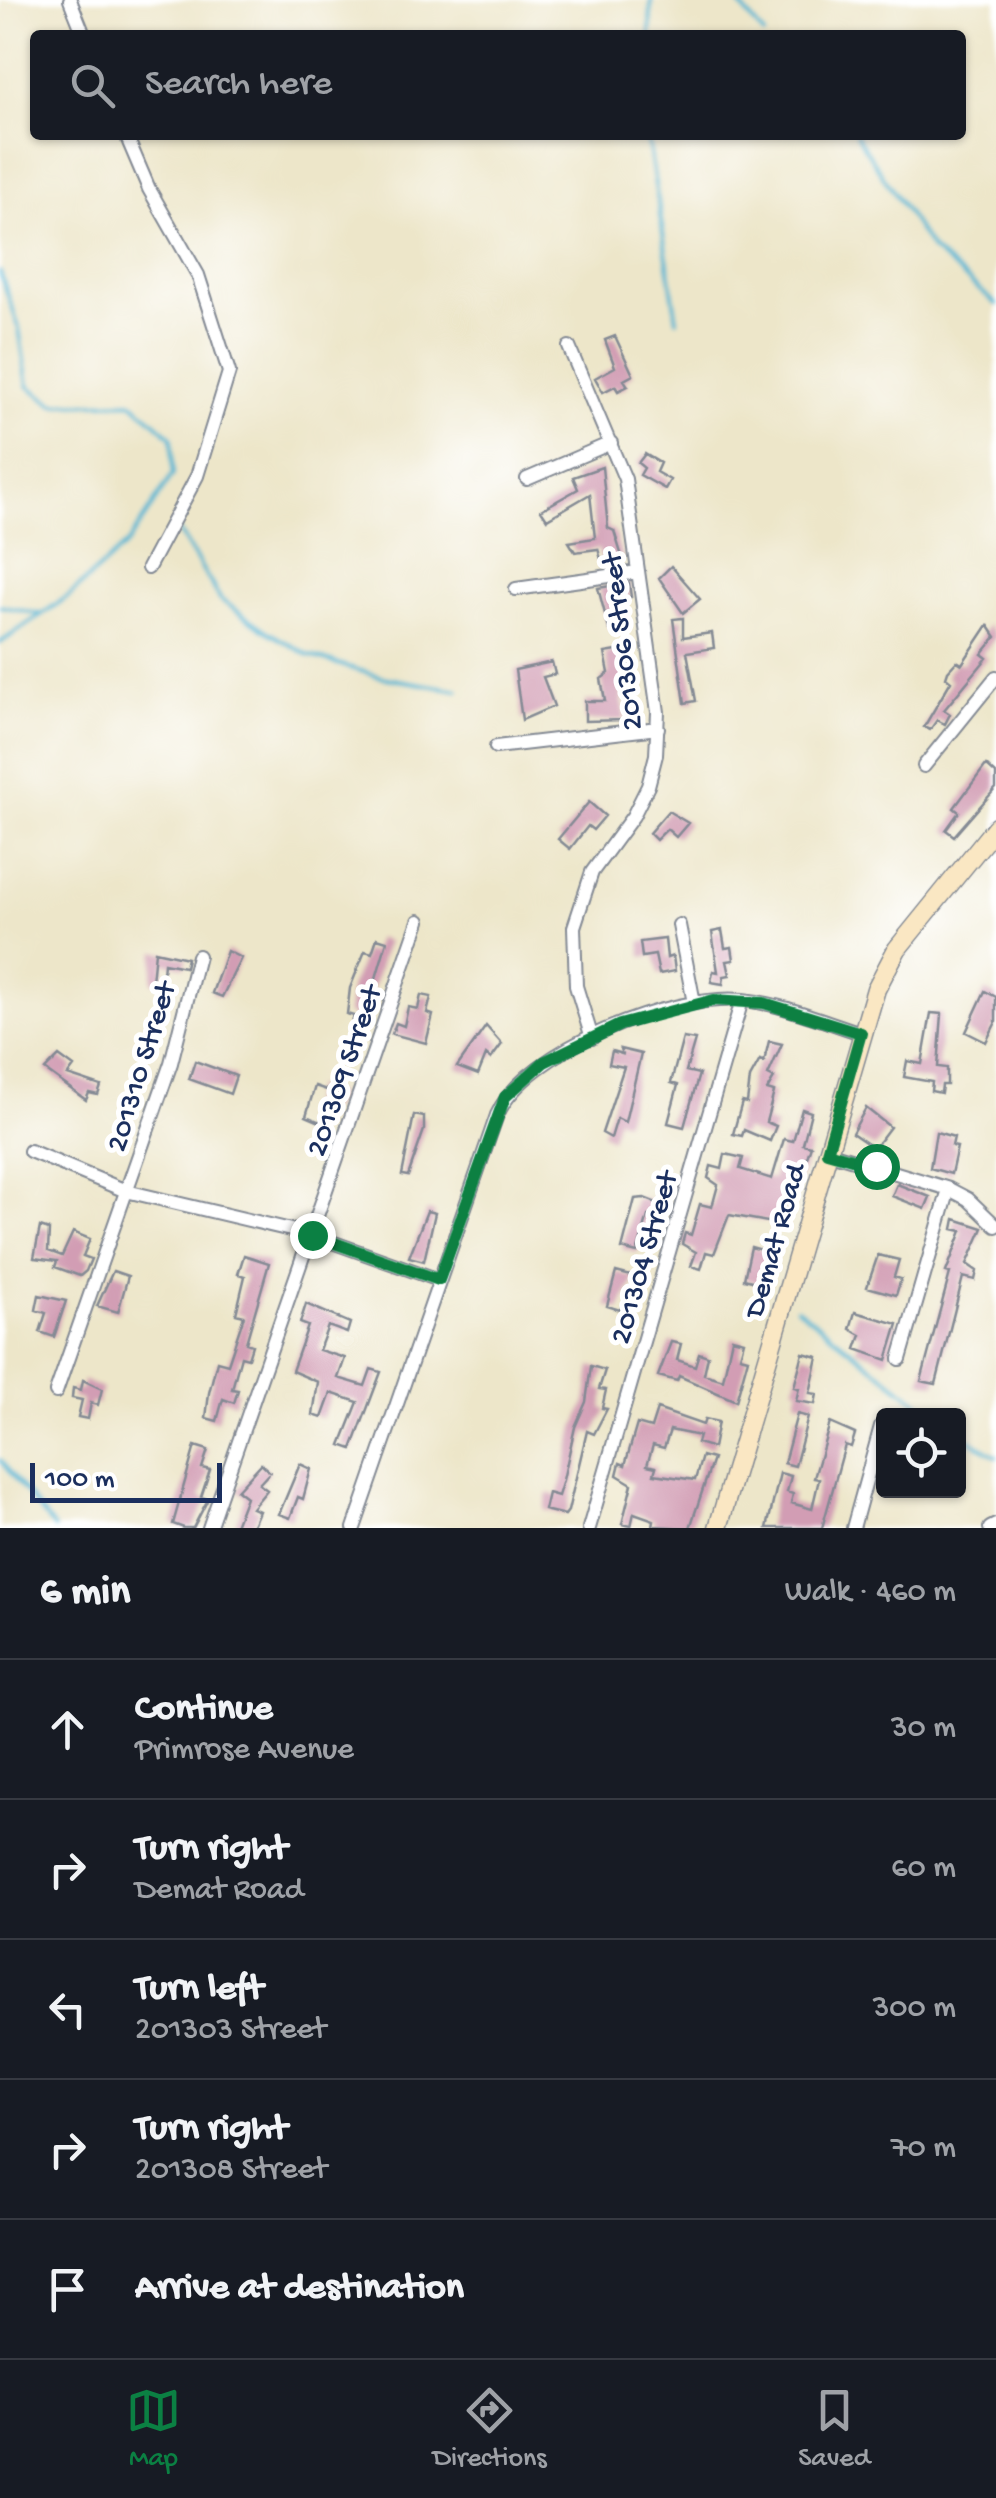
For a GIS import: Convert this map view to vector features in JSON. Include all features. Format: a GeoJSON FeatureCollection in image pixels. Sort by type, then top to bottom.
{"type":"FeatureCollection","features":[{"type":"Feature","properties":{"kind":"street"},"geometry":{"type":"LineString","coordinates":[[70,0],[82,30]]}},
{"type":"Feature","properties":{"kind":"street"},"geometry":{"type":"LineString","coordinates":[[128,140],[149,189],[198,275],[230,372],[197,476],[148,568]]}},
{"type":"Feature","properties":{"kind":"street","name":"201306 Street"},"geometry":{"type":"LineString","coordinates":[[569,348],[625,480],[658,728],[648,786],[634,816],[592,872],[578,906],[573,968],[592,1038]]}},
{"type":"Feature","properties":{"kind":"street"},"geometry":{"type":"LineString","coordinates":[[527,479],[611,442]]}},
{"type":"Feature","properties":{"kind":"street"},"geometry":{"type":"LineString","coordinates":[[516,588],[638,572]]}},
{"type":"Feature","properties":{"kind":"street"},"geometry":{"type":"LineString","coordinates":[[924,766],[996,677]]}},
{"type":"Feature","properties":{"kind":"street"},"geometry":{"type":"LineString","coordinates":[[496,747],[658,728]]}},
{"type":"Feature","properties":{"kind":"street","name":"Demat Road"},"geometry":{"type":"LineString","coordinates":[[718,1528],[876,989],[897,949],[996,826]]}},
{"type":"Feature","properties":{"kind":"street","name":"201309 Street"},"geometry":{"type":"LineString","coordinates":[[209,1528],[419,921]]}},
{"type":"Feature","properties":{"kind":"street"},"geometry":{"type":"LineString","coordinates":[[679,926],[694,1003]]}},
{"type":"Feature","properties":{"kind":"street","name":"201310 Street"},"geometry":{"type":"LineString","coordinates":[[56,1392],[180,1035],[198,956]]}},
{"type":"Feature","properties":{"kind":"street"},"geometry":{"type":"LineString","coordinates":[[354,1528],[505,1097],[544,1062],[592,1038],[694,1003],[742,1000],[861,1033]]}},
{"type":"Feature","properties":{"kind":"street","name":"201304 Street"},"geometry":{"type":"LineString","coordinates":[[588,1528],[742,1000]]}},
{"type":"Feature","properties":{"kind":"street"},"geometry":{"type":"LineString","coordinates":[[30,1152],[126,1191],[312,1235],[439,1280]]}},
{"type":"Feature","properties":{"kind":"street"},"geometry":{"type":"LineString","coordinates":[[827,1152],[949,1189],[968,1199],[996,1226]]}},
{"type":"Feature","properties":{"kind":"street"},"geometry":{"type":"LineString","coordinates":[[900,1359],[949,1189]]}},
{"type":"Feature","properties":{"kind":"street"},"geometry":{"type":"LineString","coordinates":[[853,1528],[876,1441]]}},
{"type":"Feature","properties":{"kind":"building"},"geometry":{"type":"Polygon","coordinates":[[[615,336],[633,375],[624,380],[628,386],[618,391],[615,386],[603,392],[595,378],[615,367],[605,340],[615,336]]]}},
{"type":"Feature","properties":{"kind":"building"},"geometry":{"type":"Polygon","coordinates":[[[645,454],[660,463],[656,472],[670,480],[665,489],[640,475],[644,468],[638,463],[645,454]]]}},
{"type":"Feature","properties":{"kind":"building"},"geometry":{"type":"Polygon","coordinates":[[[602,467],[608,528],[614,531],[623,560],[603,566],[598,549],[575,552],[569,542],[595,538],[590,494],[547,519],[541,510],[578,489],[573,477],[602,467]]]}},
{"type":"Feature","properties":{"kind":"building"},"geometry":{"type":"Polygon","coordinates":[[[671,566],[700,599],[683,613],[659,578],[671,566]]]}},
{"type":"Feature","properties":{"kind":"building"},"geometry":{"type":"Polygon","coordinates":[[[629,583],[631,597],[621,599],[627,625],[609,629],[598,588],[629,583]]]}},
{"type":"Feature","properties":{"kind":"building"},"geometry":{"type":"Polygon","coordinates":[[[683,618],[683,637],[712,633],[714,648],[687,652],[696,701],[685,703],[673,619],[683,618]]]}},
{"type":"Feature","properties":{"kind":"building"},"geometry":{"type":"Polygon","coordinates":[[[988,625],[996,637],[982,654],[987,658],[944,710],[950,714],[945,724],[937,720],[930,730],[924,727],[951,681],[946,677],[948,671],[957,661],[962,664],[988,625]]]}},
{"type":"Feature","properties":{"kind":"building"},"geometry":{"type":"Polygon","coordinates":[[[629,649],[629,687],[621,688],[625,720],[585,721],[585,701],[605,701],[601,679],[609,673],[605,653],[629,649]]]}},
{"type":"Feature","properties":{"kind":"building"},"geometry":{"type":"Polygon","coordinates":[[[552,662],[555,674],[543,677],[554,706],[522,720],[515,670],[552,662]]]}},
{"type":"Feature","properties":{"kind":"building"},"geometry":{"type":"Polygon","coordinates":[[[986,765],[996,774],[996,788],[954,836],[946,830],[959,812],[954,808],[986,765]]]}},
{"type":"Feature","properties":{"kind":"building"},"geometry":{"type":"Polygon","coordinates":[[[589,802],[605,816],[593,830],[588,826],[570,849],[558,839],[589,802]]]}},
{"type":"Feature","properties":{"kind":"building"},"geometry":{"type":"Polygon","coordinates":[[[668,811],[688,823],[676,837],[667,829],[656,840],[649,833],[668,811]]]}},
{"type":"Feature","properties":{"kind":"building"},"geometry":{"type":"Polygon","coordinates":[[[722,930],[725,948],[732,947],[734,960],[727,961],[730,975],[724,976],[723,984],[711,982],[713,971],[718,972],[712,932],[722,930]]]}},
{"type":"Feature","properties":{"kind":"building"},"geometry":{"type":"Polygon","coordinates":[[[377,938],[387,941],[358,1039],[348,1036],[354,1016],[347,1014],[350,988],[365,951],[372,953],[377,938]]]}},
{"type":"Feature","properties":{"kind":"building"},"geometry":{"type":"Polygon","coordinates":[[[665,939],[667,958],[673,956],[675,971],[659,974],[655,955],[642,957],[640,942],[665,939]]]}},
{"type":"Feature","properties":{"kind":"building"},"geometry":{"type":"Polygon","coordinates":[[[155,951],[187,958],[185,967],[164,963],[162,983],[152,982],[155,951]]]}},
{"type":"Feature","properties":{"kind":"building"},"geometry":{"type":"Polygon","coordinates":[[[227,951],[241,958],[222,997],[212,993],[227,951]]]}},
{"type":"Feature","properties":{"kind":"building"},"geometry":{"type":"Polygon","coordinates":[[[985,991],[996,997],[996,1022],[986,1042],[966,1032],[985,991]]]}},
{"type":"Feature","properties":{"kind":"building"},"geometry":{"type":"Polygon","coordinates":[[[421,995],[431,997],[427,1013],[433,1015],[426,1043],[392,1034],[396,1023],[404,1026],[408,1007],[418,1009],[421,995]]]}},
{"type":"Feature","properties":{"kind":"building"},"geometry":{"type":"Polygon","coordinates":[[[931,1013],[942,1014],[938,1067],[947,1068],[947,1085],[942,1085],[941,1093],[931,1091],[932,1082],[904,1077],[907,1061],[922,1064],[931,1013]]]}},
{"type":"Feature","properties":{"kind":"building"},"geometry":{"type":"Polygon","coordinates":[[[486,1026],[502,1044],[491,1059],[486,1055],[478,1075],[457,1067],[486,1026]]]}},
{"type":"Feature","properties":{"kind":"building"},"geometry":{"type":"Polygon","coordinates":[[[683,1038],[695,1040],[686,1071],[699,1074],[684,1127],[668,1123],[678,1085],[671,1083],[683,1038]]]}},
{"type":"Feature","properties":{"kind":"building"},"geometry":{"type":"Polygon","coordinates":[[[769,1041],[782,1044],[768,1075],[774,1078],[767,1090],[774,1092],[766,1122],[776,1126],[770,1141],[744,1130],[742,1136],[733,1134],[742,1102],[747,1103],[750,1078],[760,1060],[764,1062],[769,1041]]]}},
{"type":"Feature","properties":{"kind":"building"},"geometry":{"type":"Polygon","coordinates":[[[620,1049],[641,1054],[625,1122],[617,1118],[611,1138],[602,1133],[624,1067],[609,1064],[612,1051],[622,1054],[620,1049]]]}},
{"type":"Feature","properties":{"kind":"building"},"geometry":{"type":"Polygon","coordinates":[[[59,1056],[74,1067],[68,1075],[101,1086],[98,1095],[89,1093],[86,1100],[45,1070],[59,1056]]]}},
{"type":"Feature","properties":{"kind":"building"},"geometry":{"type":"Polygon","coordinates":[[[195,1061],[236,1076],[230,1094],[189,1079],[195,1061]]]}},
{"type":"Feature","properties":{"kind":"building"},"geometry":{"type":"Polygon","coordinates":[[[315,1086],[338,1094],[333,1109],[325,1107],[320,1122],[306,1116],[315,1086]]]}},
{"type":"Feature","properties":{"kind":"building"},"geometry":{"type":"Polygon","coordinates":[[[866,1108],[890,1127],[874,1148],[852,1133],[866,1108]]]}},
{"type":"Feature","properties":{"kind":"building"},"geometry":{"type":"Polygon","coordinates":[[[802,1109],[811,1112],[803,1144],[811,1146],[798,1184],[789,1182],[779,1224],[729,1215],[714,1254],[706,1252],[701,1269],[691,1266],[696,1252],[682,1244],[685,1233],[691,1235],[700,1204],[712,1207],[718,1185],[708,1178],[711,1166],[722,1169],[725,1154],[743,1158],[740,1169],[772,1179],[784,1139],[793,1141],[802,1109]]]}},
{"type":"Feature","properties":{"kind":"building"},"geometry":{"type":"Polygon","coordinates":[[[414,1115],[424,1117],[424,1130],[408,1176],[402,1175],[414,1115]]]}},
{"type":"Feature","properties":{"kind":"building"},"geometry":{"type":"Polygon","coordinates":[[[936,1132],[954,1137],[952,1146],[957,1147],[951,1174],[930,1168],[936,1132]]]}},
{"type":"Feature","properties":{"kind":"building"},"geometry":{"type":"Polygon","coordinates":[[[897,1184],[930,1197],[925,1209],[892,1196],[897,1184]]]}},
{"type":"Feature","properties":{"kind":"building"},"geometry":{"type":"Polygon","coordinates":[[[635,1199],[659,1204],[656,1218],[648,1216],[637,1253],[622,1249],[635,1199]]]}},
{"type":"Feature","properties":{"kind":"building"},"geometry":{"type":"Polygon","coordinates":[[[427,1211],[435,1213],[424,1261],[409,1257],[427,1211]]]}},
{"type":"Feature","properties":{"kind":"building"},"geometry":{"type":"Polygon","coordinates":[[[955,1219],[983,1228],[967,1264],[977,1271],[975,1280],[963,1277],[936,1384],[921,1381],[950,1273],[946,1272],[962,1231],[953,1229],[955,1219]]]}},
{"type":"Feature","properties":{"kind":"building"},"geometry":{"type":"Polygon","coordinates":[[[40,1227],[49,1230],[48,1251],[62,1256],[73,1232],[90,1239],[83,1256],[91,1259],[86,1271],[80,1276],[55,1267],[57,1261],[34,1258],[40,1227]]]}},
{"type":"Feature","properties":{"kind":"building"},"geometry":{"type":"Polygon","coordinates":[[[751,1247],[769,1252],[760,1283],[744,1279],[751,1247]]]}},
{"type":"Feature","properties":{"kind":"building"},"geometry":{"type":"Polygon","coordinates":[[[244,1255],[269,1263],[246,1343],[252,1345],[248,1358],[241,1356],[232,1389],[238,1390],[234,1403],[223,1399],[217,1421],[206,1418],[209,1393],[217,1361],[228,1364],[244,1316],[236,1314],[245,1276],[238,1274],[244,1255]]]}},
{"type":"Feature","properties":{"kind":"building"},"geometry":{"type":"Polygon","coordinates":[[[878,1255],[899,1260],[894,1277],[901,1279],[896,1295],[867,1287],[878,1255]]]}},
{"type":"Feature","properties":{"kind":"building"},"geometry":{"type":"Polygon","coordinates":[[[113,1271],[128,1276],[118,1312],[97,1306],[113,1271]]]}},
{"type":"Feature","properties":{"kind":"building"},"geometry":{"type":"Polygon","coordinates":[[[616,1272],[635,1277],[620,1310],[607,1306],[616,1272]]]}},
{"type":"Feature","properties":{"kind":"building"},"geometry":{"type":"Polygon","coordinates":[[[39,1295],[66,1301],[54,1337],[40,1332],[46,1313],[36,1310],[39,1295]]]}},
{"type":"Feature","properties":{"kind":"building"},"geometry":{"type":"Polygon","coordinates":[[[306,1304],[350,1323],[347,1333],[328,1326],[319,1350],[345,1358],[338,1378],[365,1386],[371,1369],[381,1372],[352,1449],[341,1445],[358,1402],[331,1393],[322,1418],[313,1415],[318,1382],[292,1371],[308,1326],[300,1323],[306,1304]]]}},
{"type":"Feature","properties":{"kind":"building"},"geometry":{"type":"Polygon","coordinates":[[[855,1312],[898,1324],[887,1360],[856,1349],[861,1335],[850,1329],[855,1312]]]}},
{"type":"Feature","properties":{"kind":"building"},"geometry":{"type":"Polygon","coordinates":[[[732,1338],[744,1341],[740,1356],[748,1358],[736,1401],[679,1376],[677,1381],[658,1376],[671,1342],[681,1344],[677,1360],[695,1366],[699,1353],[708,1356],[704,1374],[723,1380],[732,1338]]]}},
{"type":"Feature","properties":{"kind":"building"},"geometry":{"type":"Polygon","coordinates":[[[803,1353],[818,1357],[810,1393],[817,1394],[815,1404],[796,1401],[799,1388],[794,1387],[803,1353]]]}},
{"type":"Feature","properties":{"kind":"building"},"geometry":{"type":"Polygon","coordinates":[[[591,1366],[605,1370],[599,1389],[606,1390],[602,1408],[607,1409],[594,1434],[587,1431],[568,1511],[565,1515],[544,1510],[548,1493],[558,1496],[575,1427],[586,1402],[591,1366]]]}},
{"type":"Feature","properties":{"kind":"building"},"geometry":{"type":"Polygon","coordinates":[[[83,1380],[102,1389],[98,1405],[91,1403],[88,1419],[78,1417],[82,1400],[72,1398],[73,1388],[81,1390],[83,1380]]]}},
{"type":"Feature","properties":{"kind":"building"},"geometry":{"type":"Polygon","coordinates":[[[657,1409],[703,1425],[705,1419],[718,1422],[713,1448],[697,1443],[699,1436],[670,1430],[664,1448],[653,1445],[647,1465],[656,1467],[654,1474],[695,1480],[702,1456],[713,1459],[690,1528],[653,1526],[654,1520],[634,1513],[631,1526],[622,1524],[632,1484],[617,1475],[620,1463],[625,1465],[637,1424],[651,1428],[657,1409]]]}},
{"type":"Feature","properties":{"kind":"building"},"geometry":{"type":"Polygon","coordinates":[[[797,1414],[808,1417],[795,1466],[784,1463],[797,1414]]]}},
{"type":"Feature","properties":{"kind":"building"},"geometry":{"type":"Polygon","coordinates":[[[830,1423],[855,1434],[851,1447],[845,1445],[822,1528],[767,1528],[780,1473],[791,1476],[787,1492],[793,1494],[791,1503],[812,1509],[819,1479],[814,1478],[830,1423]]]}},
{"type":"Feature","properties":{"kind":"building"},"geometry":{"type":"Polygon","coordinates":[[[195,1446],[208,1450],[202,1468],[210,1470],[201,1497],[208,1499],[193,1528],[184,1528],[173,1524],[195,1446]]]}},
{"type":"Feature","properties":{"kind":"building"},"geometry":{"type":"Polygon","coordinates":[[[261,1464],[270,1472],[259,1484],[267,1490],[252,1508],[259,1511],[254,1523],[251,1528],[234,1528],[246,1497],[237,1490],[261,1464]]]}},
{"type":"Feature","properties":{"kind":"building"},"geometry":{"type":"Polygon","coordinates":[[[300,1464],[311,1469],[303,1499],[298,1497],[290,1518],[279,1514],[300,1464]]]}},
{"type":"Feature","properties":{"kind":"waterway"},"geometry":{"type":"LineString","coordinates":[[650,30],[651,0]]}},
{"type":"Feature","properties":{"kind":"waterway"},"geometry":{"type":"LineString","coordinates":[[736,0],[760,30]]}},
{"type":"Feature","properties":{"kind":"waterway"},"geometry":{"type":"LineString","coordinates":[[648,140],[677,320]]}},
{"type":"Feature","properties":{"kind":"waterway"},"geometry":{"type":"LineString","coordinates":[[859,140],[931,249],[996,304]]}},
{"type":"Feature","properties":{"kind":"waterway"},"geometry":{"type":"LineString","coordinates":[[0,272],[19,328],[28,386],[54,404],[132,402],[172,437],[173,474],[128,543],[70,595],[0,643]]}},
{"type":"Feature","properties":{"kind":"waterway"},"geometry":{"type":"LineString","coordinates":[[175,525],[221,600],[266,631],[308,655],[381,677],[458,690]]}},
{"type":"Feature","properties":{"kind":"waterway"},"geometry":{"type":"LineString","coordinates":[[0,606],[39,614]]}},
{"type":"Feature","properties":{"kind":"waterway"},"geometry":{"type":"LineString","coordinates":[[797,1308],[926,1408]]}},
{"type":"Feature","properties":{"kind":"waterway"},"geometry":{"type":"LineString","coordinates":[[966,1438],[996,1456]]}},
{"type":"Feature","properties":{"kind":"waterway"},"geometry":{"type":"LineString","coordinates":[[0,1460],[54,1528]]}},
{"type":"Feature","properties":{"kind":"route"},"geometry":{"type":"LineString","coordinates":[[312,1235],[439,1280],[497,1115],[512,1088],[544,1062],[592,1038],[620,1025],[694,1003],[764,1003],[861,1033],[827,1152],[876,1166]]}}]}
